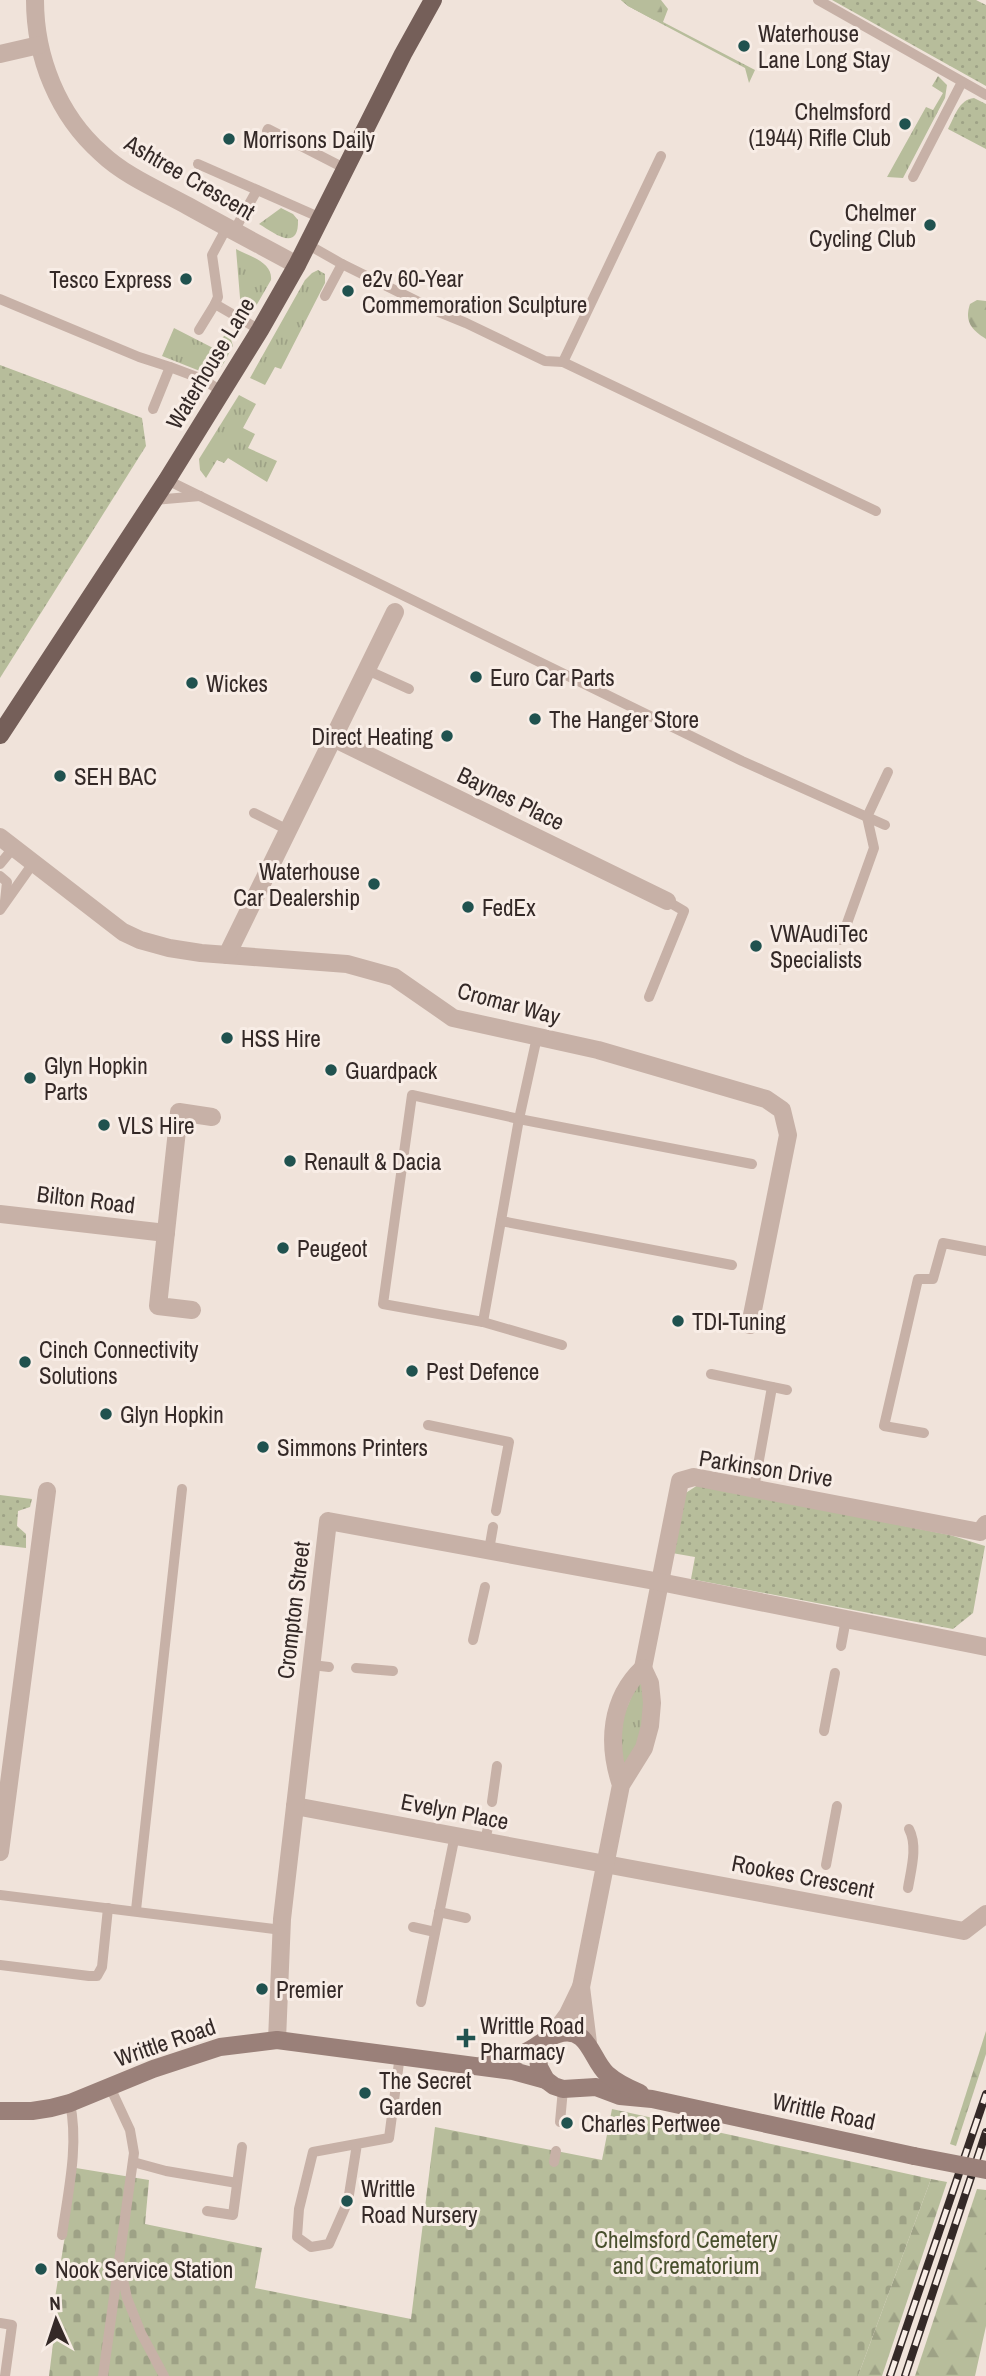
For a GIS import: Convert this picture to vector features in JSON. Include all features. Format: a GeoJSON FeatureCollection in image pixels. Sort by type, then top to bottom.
{"type":"FeatureCollection","features":[{"type":"Feature","properties":{"kind":"main road","name":"Waterhouse Lane"},"geometry":{"type":"LineString","coordinates":[[0,735],[155,500],[260,330],[297,265],[402,54],[433,0]]}},
{"type":"Feature","properties":{"kind":"street","name":"Ashtree Crescent"},"geometry":{"type":"LineString","coordinates":[[35,0],[39,45],[48,76],[80,132],[102,155],[129,174],[297,265]]}},
{"type":"Feature","properties":{"kind":"street"},"geometry":{"type":"LineString","coordinates":[[0,54],[39,45]]}},
{"type":"Feature","properties":{"kind":"street"},"geometry":{"type":"LineString","coordinates":[[227,955],[395,612]]}},
{"type":"Feature","properties":{"kind":"street","name":"Baynes Place"},"geometry":{"type":"LineString","coordinates":[[333,738],[667,901]]}},
{"type":"Feature","properties":{"kind":"street","name":"Cromar Way"},"geometry":{"type":"LineString","coordinates":[[7,842],[123,932],[141,940],[169,948],[227,955],[347,964],[394,977],[453,1018],[674,1071],[766,1099],[782,1111],[788,1135],[750,1325]]}},
{"type":"Feature","properties":{"kind":"street","name":"Bilton Road"},"geometry":{"type":"LineString","coordinates":[[192,1310],[158,1306],[179,1112],[212,1117]]}},
{"type":"Feature","properties":{"kind":"street","name":"Bilton Road"},"geometry":{"type":"LineString","coordinates":[[0,1214],[166,1233]]}},
{"type":"Feature","properties":{"kind":"street","name":"Parkinson Drive"},"geometry":{"type":"LineString","coordinates":[[621,1785],[614,1764],[612,1741],[615,1720],[621,1697],[631,1679],[643,1668],[680,1481],[694,1477],[980,1532],[986,1524]]}},
{"type":"Feature","properties":{"kind":"street"},"geometry":{"type":"LineString","coordinates":[[0,1852],[47,1491]]}},
{"type":"Feature","properties":{"kind":"street","name":"Crompton Street"},"geometry":{"type":"LineString","coordinates":[[277,2040],[282,1930],[295,1806],[320,1666],[328,1521],[490,1555],[660,1582]]}},
{"type":"Feature","properties":{"kind":"street"},"geometry":{"type":"LineString","coordinates":[[660,1582],[986,1647]]}},
{"type":"Feature","properties":{"kind":"street","name":"Parkinson Drive"},"geometry":{"type":"LineString","coordinates":[[547,2040],[568,2014],[581,1987],[621,1785],[644,1748],[650,1726],[650,1682],[643,1668]]}},
{"type":"Feature","properties":{"kind":"street","name":"Evelyn Place"},"geometry":{"type":"LineString","coordinates":[[295,1806],[455,1835],[486,1834],[605,1864]]}},
{"type":"Feature","properties":{"kind":"street","name":"Rookes Crescent"},"geometry":{"type":"LineString","coordinates":[[605,1864],[903,1914],[964,1931],[986,1914]]}},
{"type":"Feature","properties":{"kind":"street","name":"Parkinson Drive"},"geometry":{"type":"LineString","coordinates":[[581,1987],[591,2050]]}},
{"type":"Feature","properties":{"kind":"street","name":"Writtle Road"},"geometry":{"type":"LineString","coordinates":[[474,2066],[512,2057],[561,2033],[571,2033],[581,2036],[605,2073],[624,2086],[652,2099]]}},
{"type":"Feature","properties":{"kind":"street","name":"Writtle Road"},"geometry":{"type":"LineString","coordinates":[[0,2111],[32,2111],[69,2103],[153,2069],[220,2046],[277,2040],[513,2071],[568,2089],[597,2087],[620,2096],[652,2099],[986,2170]]}},
{"type":"Feature","properties":{"kind":"street"},"geometry":{"type":"LineString","coordinates":[[546,2080],[540,2072],[538,2062],[539,2052],[547,2040]]}},
{"type":"Feature","properties":{"kind":"street"},"geometry":{"type":"LineString","coordinates":[[568,2089],[583,2084],[590,2077],[594,2067],[591,2050]]}},
{"type":"Feature","properties":{"kind":"lane"},"geometry":{"type":"LineString","coordinates":[[818,0],[986,94]]}},
{"type":"Feature","properties":{"kind":"lane"},"geometry":{"type":"LineString","coordinates":[[912,177],[962,82]]}},
{"type":"Feature","properties":{"kind":"lane"},"geometry":{"type":"LineString","coordinates":[[267,131],[268,129],[346,169]]}},
{"type":"Feature","properties":{"kind":"lane"},"geometry":{"type":"LineString","coordinates":[[563,362],[661,156]]}},
{"type":"Feature","properties":{"kind":"lane"},"geometry":{"type":"LineString","coordinates":[[198,164],[242,180],[321,218]]}},
{"type":"Feature","properties":{"kind":"lane"},"geometry":{"type":"LineString","coordinates":[[199,330],[218,297],[212,255],[262,190]]}},
{"type":"Feature","properties":{"kind":"lane"},"geometry":{"type":"LineString","coordinates":[[307,244],[439,312],[545,361],[563,362],[877,511]]}},
{"type":"Feature","properties":{"kind":"lane"},"geometry":{"type":"LineString","coordinates":[[325,296],[342,264]]}},
{"type":"Feature","properties":{"kind":"lane"},"geometry":{"type":"LineString","coordinates":[[0,299],[139,357],[202,379],[223,392]]}},
{"type":"Feature","properties":{"kind":"lane"},"geometry":{"type":"LineString","coordinates":[[215,304],[260,330]]}},
{"type":"Feature","properties":{"kind":"lane"},"geometry":{"type":"LineString","coordinates":[[153,409],[170,367]]}},
{"type":"Feature","properties":{"kind":"lane"},"geometry":{"type":"LineString","coordinates":[[167,480],[734,757],[885,825]]}},
{"type":"Feature","properties":{"kind":"lane"},"geometry":{"type":"LineString","coordinates":[[155,500],[200,496]]}},
{"type":"Feature","properties":{"kind":"lane"},"geometry":{"type":"LineString","coordinates":[[367,670],[409,689]]}},
{"type":"Feature","properties":{"kind":"lane"},"geometry":{"type":"LineString","coordinates":[[841,940],[874,848],[867,817],[888,772]]}},
{"type":"Feature","properties":{"kind":"lane"},"geometry":{"type":"LineString","coordinates":[[254,813],[288,830]]}},
{"type":"Feature","properties":{"kind":"lane"},"geometry":{"type":"LineString","coordinates":[[0,864],[7,842]]}},
{"type":"Feature","properties":{"kind":"lane"},"geometry":{"type":"LineString","coordinates":[[2,904],[34,862]]}},
{"type":"Feature","properties":{"kind":"lane"},"geometry":{"type":"LineString","coordinates":[[0,877],[6,882],[2,904]]}},
{"type":"Feature","properties":{"kind":"lane"},"geometry":{"type":"LineString","coordinates":[[649,997],[684,911],[667,901]]}},
{"type":"Feature","properties":{"kind":"lane"},"geometry":{"type":"LineString","coordinates":[[483,1322],[519,1119],[537,1037]]}},
{"type":"Feature","properties":{"kind":"lane"},"geometry":{"type":"LineString","coordinates":[[562,1345],[483,1322],[383,1304],[412,1095],[519,1119],[752,1164]]}},
{"type":"Feature","properties":{"kind":"lane"},"geometry":{"type":"LineString","coordinates":[[501,1222],[732,1265]]}},
{"type":"Feature","properties":{"kind":"lane"},"geometry":{"type":"LineString","coordinates":[[924,1433],[884,1426],[918,1279],[933,1279],[943,1243],[986,1251]]}},
{"type":"Feature","properties":{"kind":"lane"},"geometry":{"type":"LineString","coordinates":[[711,1374],[787,1390]]}},
{"type":"Feature","properties":{"kind":"lane"},"geometry":{"type":"LineString","coordinates":[[754,1489],[772,1387]]}},
{"type":"Feature","properties":{"kind":"lane"},"geometry":{"type":"LineString","coordinates":[[428,1424],[509,1442],[496,1511]]}},
{"type":"Feature","properties":{"kind":"lane"},"geometry":{"type":"LineString","coordinates":[[136,1910],[183,1489]]}},
{"type":"Feature","properties":{"kind":"lane"},"geometry":{"type":"LineString","coordinates":[[490,1555],[493,1527]]}},
{"type":"Feature","properties":{"kind":"lane"},"geometry":{"type":"LineString","coordinates":[[473,1640],[485,1587]]}},
{"type":"Feature","properties":{"kind":"lane"},"geometry":{"type":"LineString","coordinates":[[841,1646],[846,1619]]}},
{"type":"Feature","properties":{"kind":"lane"},"geometry":{"type":"LineString","coordinates":[[356,1668],[393,1671]]}},
{"type":"Feature","properties":{"kind":"lane"},"geometry":{"type":"LineString","coordinates":[[824,1731],[835,1673]]}},
{"type":"Feature","properties":{"kind":"lane"},"geometry":{"type":"LineString","coordinates":[[492,1802],[497,1766]]}},
{"type":"Feature","properties":{"kind":"lane"},"geometry":{"type":"LineString","coordinates":[[826,1865],[837,1806]]}},
{"type":"Feature","properties":{"kind":"lane"},"geometry":{"type":"LineString","coordinates":[[908,1888],[914,1837],[909,1829]]}},
{"type":"Feature","properties":{"kind":"lane"},"geometry":{"type":"LineString","coordinates":[[421,2002],[455,1835]]}},
{"type":"Feature","properties":{"kind":"lane"},"geometry":{"type":"LineString","coordinates":[[0,1895],[282,1930]]}},
{"type":"Feature","properties":{"kind":"lane"},"geometry":{"type":"LineString","coordinates":[[0,1965],[97,1976],[102,1967],[108,1908]]}},
{"type":"Feature","properties":{"kind":"lane"},"geometry":{"type":"LineString","coordinates":[[439,1912],[466,1917]]}},
{"type":"Feature","properties":{"kind":"lane"},"geometry":{"type":"LineString","coordinates":[[413,1927],[435,1932]]}},
{"type":"Feature","properties":{"kind":"lane"},"geometry":{"type":"LineString","coordinates":[[357,2144],[348,2201],[329,2244],[310,2247],[297,2237],[299,2209],[313,2152],[389,2138],[400,2055]]}},
{"type":"Feature","properties":{"kind":"lane"},"geometry":{"type":"LineString","coordinates":[[103,2376],[133,2162],[130,2130],[110,2087]]}},
{"type":"Feature","properties":{"kind":"lane"},"geometry":{"type":"LineString","coordinates":[[560,2122],[568,2089]]}},
{"type":"Feature","properties":{"kind":"lane"},"geometry":{"type":"LineString","coordinates":[[62,2235],[72,2167],[74,2121],[69,2103]]}},
{"type":"Feature","properties":{"kind":"lane"},"geometry":{"type":"LineString","coordinates":[[207,2211],[233,2215],[242,2147]]}},
{"type":"Feature","properties":{"kind":"lane"},"geometry":{"type":"LineString","coordinates":[[133,2162],[166,2171],[237,2183]]}},
{"type":"Feature","properties":{"kind":"lane"},"geometry":{"type":"LineString","coordinates":[[119,2263],[127,2298],[141,2333],[164,2376]]}},
{"type":"Feature","properties":{"kind":"lane"},"geometry":{"type":"LineString","coordinates":[[0,2323],[12,2326],[5,2376]]}},
{"type":"Feature","properties":{"kind":"green space"},"geometry":{"type":"Polygon","coordinates":[[[621,0],[661,0],[668,9],[663,22],[755,70],[749,83],[745,68],[621,0]]]}},
{"type":"Feature","properties":{"kind":"green space"},"geometry":{"type":"Polygon","coordinates":[[[621,0],[657,0],[662,9],[660,18],[654,20],[621,0]]]}},
{"type":"Feature","properties":{"kind":"green space"},"geometry":{"type":"Polygon","coordinates":[[[832,0],[976,0],[986,5],[986,86],[832,0]]]}},
{"type":"Feature","properties":{"kind":"green space"},"geometry":{"type":"Polygon","coordinates":[[[938,76],[947,85],[945,98],[903,178],[887,177],[926,107],[933,110],[943,93],[932,86],[938,76]]]}},
{"type":"Feature","properties":{"kind":"green space"},"geometry":{"type":"Polygon","coordinates":[[[974,98],[986,104],[986,149],[948,129],[961,105],[974,98]]]}},
{"type":"Feature","properties":{"kind":"green space"},"geometry":{"type":"Polygon","coordinates":[[[281,208],[298,220],[297,230],[290,238],[284,238],[259,224],[281,208]]]}},
{"type":"Feature","properties":{"kind":"green space"},"geometry":{"type":"Polygon","coordinates":[[[236,249],[259,260],[271,274],[271,280],[252,313],[241,310],[236,249]]]}},
{"type":"Feature","properties":{"kind":"green space"},"geometry":{"type":"Polygon","coordinates":[[[318,270],[325,274],[325,283],[281,369],[275,367],[265,385],[250,378],[305,280],[318,270]]]}},
{"type":"Feature","properties":{"kind":"green space"},"geometry":{"type":"Polygon","coordinates":[[[977,300],[986,301],[986,339],[973,329],[969,321],[970,304],[977,300]]]}},
{"type":"Feature","properties":{"kind":"green space"},"geometry":{"type":"Polygon","coordinates":[[[174,328],[215,349],[228,330],[233,346],[221,367],[210,375],[162,356],[174,328]]]}},
{"type":"Feature","properties":{"kind":"green space"},"geometry":{"type":"Polygon","coordinates":[[[0,365],[142,418],[146,446],[0,678],[0,365]]]}},
{"type":"Feature","properties":{"kind":"green space"},"geometry":{"type":"Polygon","coordinates":[[[239,395],[256,404],[243,428],[255,434],[248,448],[277,461],[267,482],[228,458],[224,463],[217,460],[206,478],[200,470],[199,459],[239,395]]]}},
{"type":"Feature","properties":{"kind":"green space"},"geometry":{"type":"Polygon","coordinates":[[[698,1485],[950,1535],[985,1546],[973,1613],[953,1629],[691,1579],[695,1557],[666,1552],[678,1498],[698,1485]]]}},
{"type":"Feature","properties":{"kind":"green space"},"geometry":{"type":"Polygon","coordinates":[[[0,1495],[32,1499],[30,1507],[18,1511],[17,1526],[26,1534],[26,1548],[0,1545],[0,1495]]]}},
{"type":"Feature","properties":{"kind":"green space"},"geometry":{"type":"Polygon","coordinates":[[[637,1683],[642,1683],[643,1728],[634,1753],[622,1766],[621,1722],[637,1683]]]}},
{"type":"Feature","properties":{"kind":"green space"},"geometry":{"type":"Polygon","coordinates":[[[986,2031],[986,2054],[956,2146],[950,2144],[986,2031]]]}},
{"type":"Feature","properties":{"kind":"green space","name":"Chelmsford Cemetery and Crematorium"},"geometry":{"type":"Polygon","coordinates":[[[612,2109],[931,2179],[858,2376],[49,2376],[57,2312],[54,2304],[76,2168],[149,2180],[145,2224],[262,2248],[255,2288],[411,2319],[435,2127],[602,2160],[612,2109]]]}},
{"type":"Feature","properties":{"kind":"green space"},"geometry":{"type":"Polygon","coordinates":[[[931,2179],[947,2182],[882,2376],[858,2376],[931,2179]]]}},
{"type":"Feature","properties":{"kind":"green space"},"geometry":{"type":"Polygon","coordinates":[[[977,2189],[986,2190],[986,2326],[975,2376],[915,2376],[977,2189]]]}},
{"type":"Feature","properties":{"kind":"railway"},"geometry":{"type":"LineString","coordinates":[[890,2376],[986,2094]]}},
{"type":"Feature","properties":{"kind":"railway"},"geometry":{"type":"LineString","coordinates":[[905,2376],[986,2132]]}},
{"type":"Feature","properties":{"kind":"place","name":"Waterhouse Lane Long Stay"},"geometry":{"type":"Point","coordinates":[744,46]}},
{"type":"Feature","properties":{"kind":"place","name":"Chelmsford (1944) Rifle Club"},"geometry":{"type":"Point","coordinates":[905,124]}},
{"type":"Feature","properties":{"kind":"place","name":"Morrisons Daily"},"geometry":{"type":"Point","coordinates":[229,139]}},
{"type":"Feature","properties":{"kind":"place","name":"Chelmer Cycling Club"},"geometry":{"type":"Point","coordinates":[930,225]}},
{"type":"Feature","properties":{"kind":"place","name":"Tesco Express"},"geometry":{"type":"Point","coordinates":[186,279]}},
{"type":"Feature","properties":{"kind":"place","name":"e2v 60-Year Commemoration Sculpture"},"geometry":{"type":"Point","coordinates":[348,291]}},
{"type":"Feature","properties":{"kind":"place","name":"Euro Car Parts"},"geometry":{"type":"Point","coordinates":[476,677]}},
{"type":"Feature","properties":{"kind":"place","name":"Wickes"},"geometry":{"type":"Point","coordinates":[192,683]}},
{"type":"Feature","properties":{"kind":"place","name":"The Hanger Store"},"geometry":{"type":"Point","coordinates":[535,719]}},
{"type":"Feature","properties":{"kind":"place","name":"Direct Heating"},"geometry":{"type":"Point","coordinates":[447,736]}},
{"type":"Feature","properties":{"kind":"place","name":"SEH BAC"},"geometry":{"type":"Point","coordinates":[60,776]}},
{"type":"Feature","properties":{"kind":"place","name":"Waterhouse Car Dealership"},"geometry":{"type":"Point","coordinates":[374,884]}},
{"type":"Feature","properties":{"kind":"place","name":"FedEx"},"geometry":{"type":"Point","coordinates":[468,907]}},
{"type":"Feature","properties":{"kind":"place","name":"VWAudiTec Specialists"},"geometry":{"type":"Point","coordinates":[756,946]}},
{"type":"Feature","properties":{"kind":"place","name":"HSS Hire"},"geometry":{"type":"Point","coordinates":[227,1038]}},
{"type":"Feature","properties":{"kind":"place","name":"Guardpack"},"geometry":{"type":"Point","coordinates":[331,1070]}},
{"type":"Feature","properties":{"kind":"place","name":"Glyn Hopkin Parts"},"geometry":{"type":"Point","coordinates":[30,1078]}},
{"type":"Feature","properties":{"kind":"place","name":"VLS Hire"},"geometry":{"type":"Point","coordinates":[104,1125]}},
{"type":"Feature","properties":{"kind":"place","name":"Renault & Dacia"},"geometry":{"type":"Point","coordinates":[290,1161]}},
{"type":"Feature","properties":{"kind":"place","name":"Peugeot"},"geometry":{"type":"Point","coordinates":[283,1248]}},
{"type":"Feature","properties":{"kind":"place","name":"TDI-Tuning"},"geometry":{"type":"Point","coordinates":[678,1321]}},
{"type":"Feature","properties":{"kind":"place","name":"Cinch Connectivity Solutions"},"geometry":{"type":"Point","coordinates":[25,1362]}},
{"type":"Feature","properties":{"kind":"place","name":"Pest Defence"},"geometry":{"type":"Point","coordinates":[412,1371]}},
{"type":"Feature","properties":{"kind":"place","name":"Glyn Hopkin"},"geometry":{"type":"Point","coordinates":[106,1414]}},
{"type":"Feature","properties":{"kind":"place","name":"Simmons Printers"},"geometry":{"type":"Point","coordinates":[263,1447]}},
{"type":"Feature","properties":{"kind":"place","name":"Premier"},"geometry":{"type":"Point","coordinates":[262,1989]}},
{"type":"Feature","properties":{"kind":"place","name":"Writtle Road Pharmacy"},"geometry":{"type":"Point","coordinates":[466,2038]}},
{"type":"Feature","properties":{"kind":"place","name":"The Secret Garden"},"geometry":{"type":"Point","coordinates":[365,2093]}},
{"type":"Feature","properties":{"kind":"place","name":"Charles Pertwee"},"geometry":{"type":"Point","coordinates":[567,2123]}},
{"type":"Feature","properties":{"kind":"place","name":"Writtle Road Nursery"},"geometry":{"type":"Point","coordinates":[347,2201]}},
{"type":"Feature","properties":{"kind":"place","name":"Nook Service Station"},"geometry":{"type":"Point","coordinates":[41,2269]}}]}
